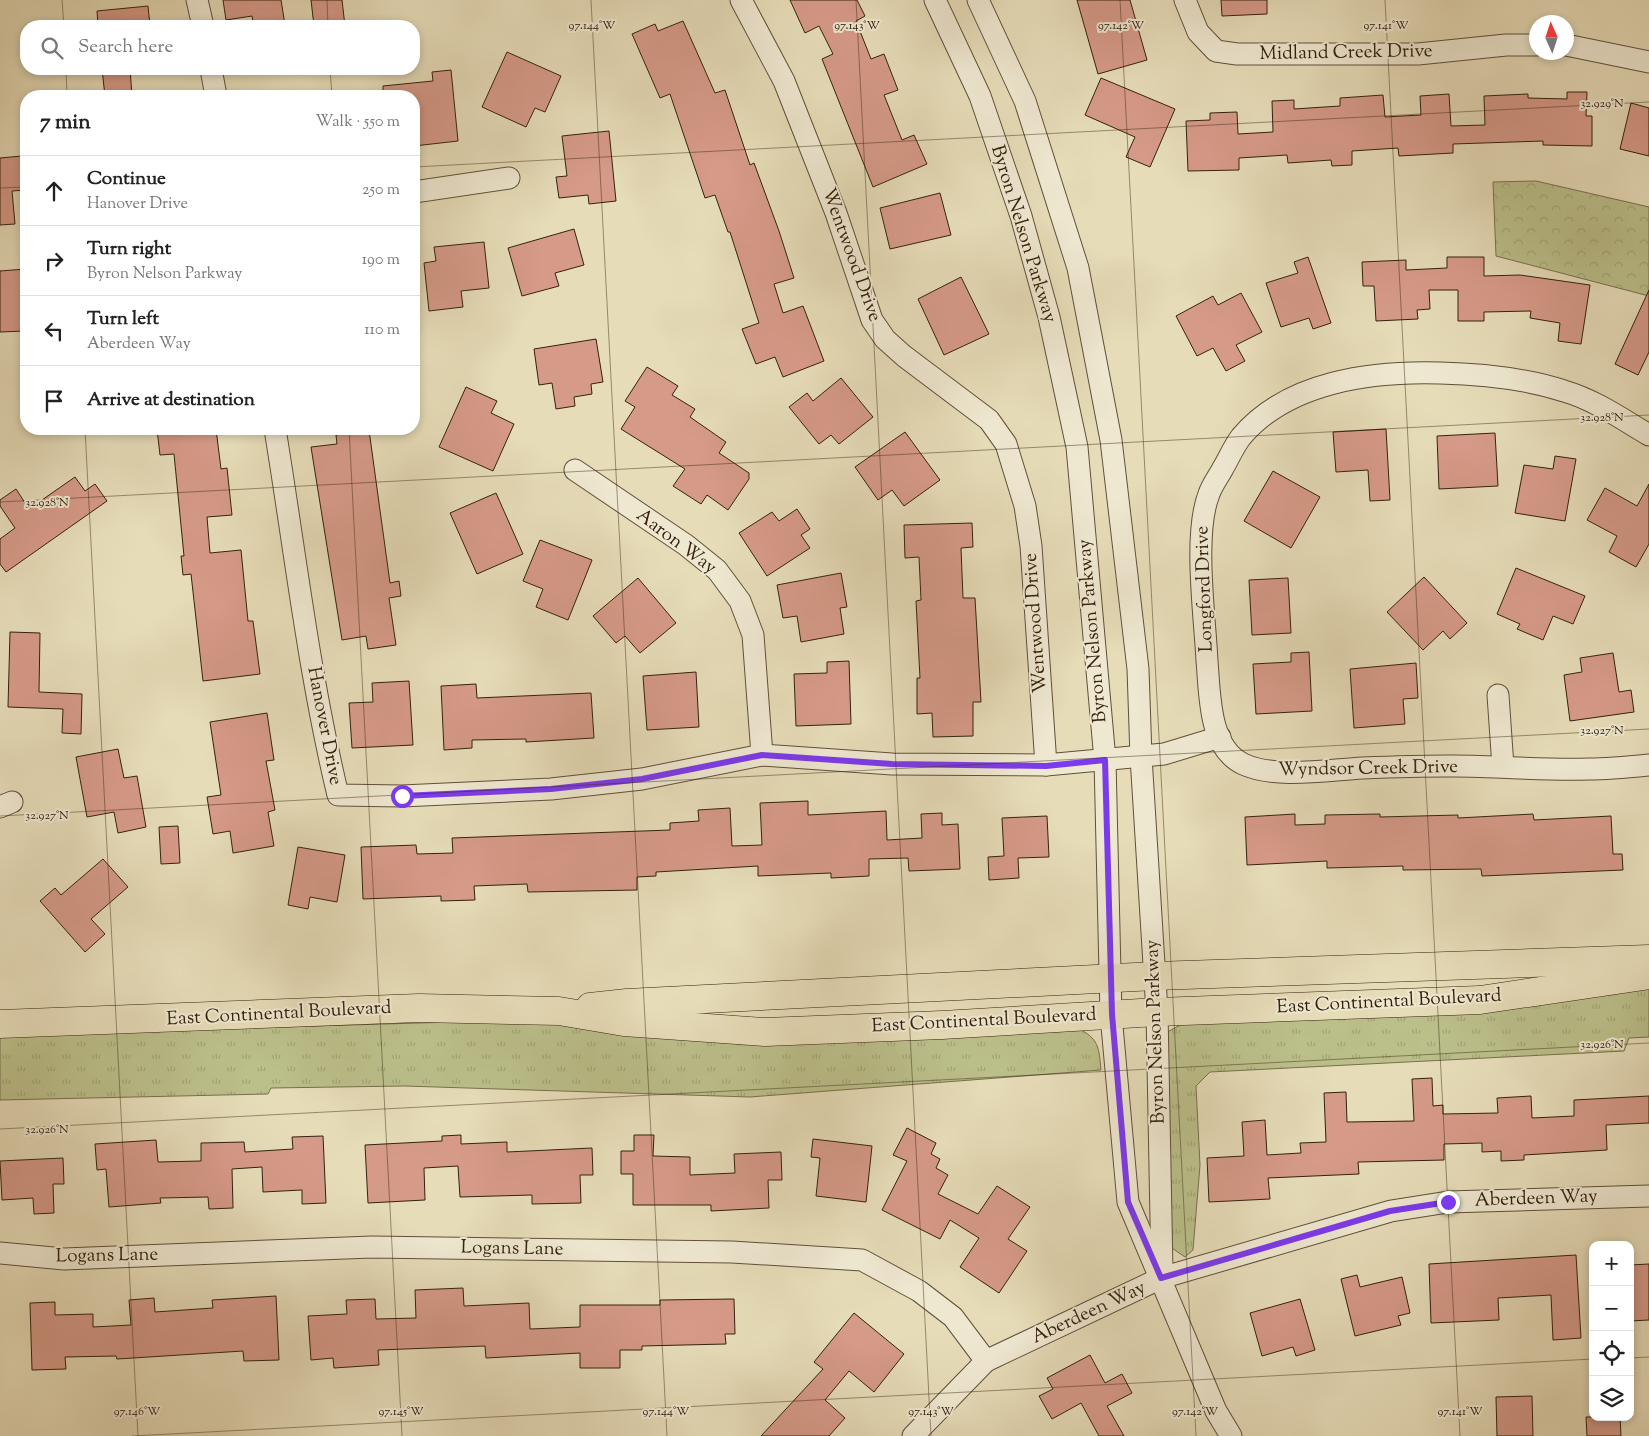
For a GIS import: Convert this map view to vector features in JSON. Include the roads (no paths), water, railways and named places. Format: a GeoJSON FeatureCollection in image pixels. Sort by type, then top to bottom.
{"type":"FeatureCollection","features":[{"type":"Feature","properties":{"kind":"main road","name":"East Continental Boulevard"},"geometry":{"type":"LineString","coordinates":[[0,1024],[419,1008],[559,1011],[627,1003],[1110,978],[1649,959]]}},
{"type":"Feature","properties":{"kind":"main road","name":"East Continental Boulevard"},"geometry":{"type":"LineString","coordinates":[[559,1011],[624,1022],[765,1032],[1112,1014],[1480,1000],[1649,975]]}},
{"type":"Feature","properties":{"kind":"street"},"geometry":{"type":"LineString","coordinates":[[197,0],[201,20]]}},
{"type":"Feature","properties":{"kind":"street","name":"Wentwood Drive"},"geometry":{"type":"LineString","coordinates":[[741,0],[784,81],[836,213],[872,320],[885,338],[904,356],[989,420],[1006,444],[1025,506],[1031,546],[1046,766]]}},
{"type":"Feature","properties":{"kind":"street","name":"Byron Nelson Parkway"},"geometry":{"type":"LineString","coordinates":[[935,0],[980,96],[1022,216],[1049,317],[1077,447],[1105,760],[1110,978],[1128,1202],[1216,1411],[1231,1436]]}},
{"type":"Feature","properties":{"kind":"street","name":"Byron Nelson Parkway"},"geometry":{"type":"LineString","coordinates":[[978,0],[1025,101],[1078,268],[1111,440],[1138,669],[1141,757],[1157,1012],[1161,1278]]}},
{"type":"Feature","properties":{"kind":"street","name":"Midland Creek Drive"},"geometry":{"type":"LineString","coordinates":[[1185,0],[1198,32],[1216,51],[1237,54],[1418,54],[1506,45],[1529,45]]}},
{"type":"Feature","properties":{"kind":"street"},"geometry":{"type":"LineString","coordinates":[[1574,47],[1649,62]]}},
{"type":"Feature","properties":{"kind":"street"},"geometry":{"type":"LineString","coordinates":[[212,75],[215,90]]}},
{"type":"Feature","properties":{"kind":"street"},"geometry":{"type":"LineString","coordinates":[[420,191],[509,178]]}},
{"type":"Feature","properties":{"kind":"street","name":"Longford Drive"},"geometry":{"type":"LineString","coordinates":[[1220,737],[1214,725],[1210,700],[1201,564],[1203,518],[1208,494],[1241,437],[1262,418],[1296,397],[1328,384],[1364,376],[1404,372],[1462,374],[1516,378],[1566,391],[1600,406],[1649,435]]}},
{"type":"Feature","properties":{"kind":"street","name":"Hanover Drive"},"geometry":{"type":"LineString","coordinates":[[276,435],[311,661],[327,752],[338,795],[402,796],[551,789],[642,779],[762,755],[892,764],[1046,766],[1105,760]]}},
{"type":"Feature","properties":{"kind":"street","name":"Aaron Way"},"geometry":{"type":"LineString","coordinates":[[574,470],[686,545],[716,570],[740,601],[753,635],[762,755]]}},
{"type":"Feature","properties":{"kind":"street"},"geometry":{"type":"LineString","coordinates":[[1498,695],[1503,767]]}},
{"type":"Feature","properties":{"kind":"street"},"geometry":{"type":"LineString","coordinates":[[1105,760],[1164,754],[1220,737]]}},
{"type":"Feature","properties":{"kind":"street","name":"Wyndsor Creek Drive"},"geometry":{"type":"LineString","coordinates":[[1220,737],[1228,751],[1241,763],[1265,771],[1450,766],[1588,769],[1649,765]]}},
{"type":"Feature","properties":{"kind":"street","name":"Aberdeen Way"},"geometry":{"type":"LineString","coordinates":[[913,1436],[986,1362],[1161,1278],[1390,1211],[1448,1202],[1649,1196]]}},
{"type":"Feature","properties":{"kind":"street","name":"Logans Lane"},"geometry":{"type":"LineString","coordinates":[[0,1253],[64,1259],[372,1248],[732,1252],[862,1260],[919,1291],[952,1317],[986,1362]]}}]}
